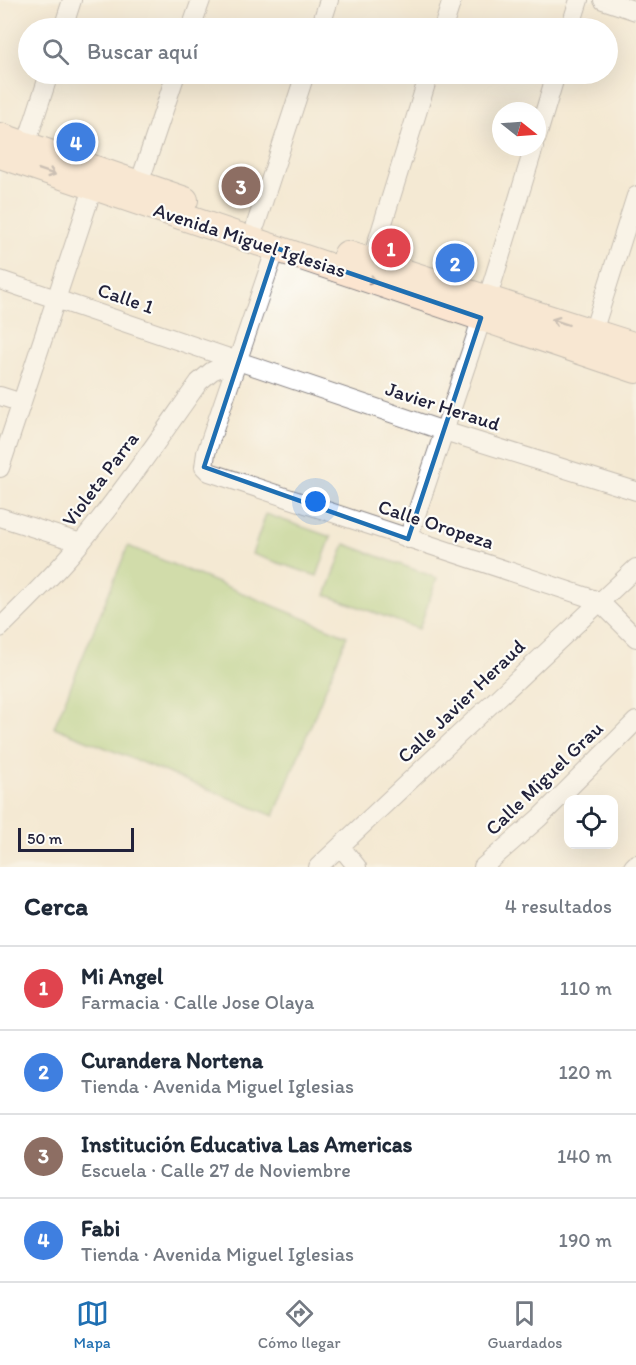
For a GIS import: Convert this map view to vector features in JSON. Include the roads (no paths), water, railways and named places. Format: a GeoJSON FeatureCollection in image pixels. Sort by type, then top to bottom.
{"type":"FeatureCollection","features":[{"type":"Feature","properties":{"kind":"main road","name":"Avenida Miguel Iglesias"},"geometry":{"type":"LineString","coordinates":[[0,136],[371,262],[636,370]]}},
{"type":"Feature","properties":{"kind":"main road","name":"Avenida Miguel Iglesias"},"geometry":{"type":"LineString","coordinates":[[0,155],[276,248],[484,308],[592,332],[636,346]]}},
{"type":"Feature","properties":{"kind":"street"},"geometry":{"type":"LineString","coordinates":[[66,18],[72,0]]}},
{"type":"Feature","properties":{"kind":"street"},"geometry":{"type":"LineString","coordinates":[[195,18],[201,0]]}},
{"type":"Feature","properties":{"kind":"street"},"geometry":{"type":"LineString","coordinates":[[323,18],[329,0]]}},
{"type":"Feature","properties":{"kind":"street"},"geometry":{"type":"LineString","coordinates":[[446,18],[452,0]]}},
{"type":"Feature","properties":{"kind":"street"},"geometry":{"type":"LineString","coordinates":[[573,18],[579,0]]}},
{"type":"Feature","properties":{"kind":"street"},"geometry":{"type":"LineString","coordinates":[[603,0],[636,10]]}},
{"type":"Feature","properties":{"kind":"street"},"geometry":{"type":"LineString","coordinates":[[26,145],[46,84]]}},
{"type":"Feature","properties":{"kind":"street"},"geometry":{"type":"LineString","coordinates":[[139,184],[173,84]]}},
{"type":"Feature","properties":{"kind":"street"},"geometry":{"type":"LineString","coordinates":[[256,224],[302,84]]}},
{"type":"Feature","properties":{"kind":"street"},"geometry":{"type":"LineString","coordinates":[[371,262],[426,84]]}},
{"type":"Feature","properties":{"kind":"street"},"geometry":{"type":"LineString","coordinates":[[546,107],[553,84]]}},
{"type":"Feature","properties":{"kind":"street"},"geometry":{"type":"LineString","coordinates":[[408,539],[531,156]]}},
{"type":"Feature","properties":{"kind":"street"},"geometry":{"type":"LineString","coordinates":[[0,468],[93,188]]}},
{"type":"Feature","properties":{"kind":"street"},"geometry":{"type":"LineString","coordinates":[[592,332],[636,196]]}},
{"type":"Feature","properties":{"kind":"street"},"geometry":{"type":"LineString","coordinates":[[237,361],[276,248]]}},
{"type":"Feature","properties":{"kind":"street","name":"Calle 1"},"geometry":{"type":"LineString","coordinates":[[0,280],[237,361]]}},
{"type":"Feature","properties":{"kind":"street","name":"Javier Heraud"},"geometry":{"type":"LineString","coordinates":[[237,361],[444,431],[636,491]]}},
{"type":"Feature","properties":{"kind":"street","name":"Calle Oropeza"},"geometry":{"type":"LineString","coordinates":[[237,361],[204,460],[204,467],[209,472],[599,601],[636,638]]}},
{"type":"Feature","properties":{"kind":"street","name":"Violeta Parra"},"geometry":{"type":"LineString","coordinates":[[0,628],[60,568],[81,543],[129,481],[199,382],[212,371],[237,361]]}},
{"type":"Feature","properties":{"kind":"street"},"geometry":{"type":"LineString","coordinates":[[0,396],[22,404]]}},
{"type":"Feature","properties":{"kind":"street"},"geometry":{"type":"LineString","coordinates":[[0,517],[81,543]]}},
{"type":"Feature","properties":{"kind":"street","name":"Calle Javier Heraud"},"geometry":{"type":"LineString","coordinates":[[318,867],[636,568]]}},
{"type":"Feature","properties":{"kind":"street","name":"Calle Miguel Grau"},"geometry":{"type":"LineString","coordinates":[[483,867],[539,818],[636,721]]}},
{"type":"Feature","properties":{"kind":"street"},"geometry":{"type":"LineString","coordinates":[[341,847],[357,867]]}},
{"type":"Feature","properties":{"kind":"street"},"geometry":{"type":"LineString","coordinates":[[633,867],[636,864]]}},
{"type":"Feature","properties":{"kind":"place","name":"Fabi"},"geometry":{"type":"Point","coordinates":[76,142]}},
{"type":"Feature","properties":{"kind":"place","name":"Institución Educativa Las Americas"},"geometry":{"type":"Point","coordinates":[241,186]}},
{"type":"Feature","properties":{"kind":"place","name":"Mi Angel"},"geometry":{"type":"Point","coordinates":[391,248]}},
{"type":"Feature","properties":{"kind":"place","name":"Curandera Nortena"},"geometry":{"type":"Point","coordinates":[455,263]}}]}
